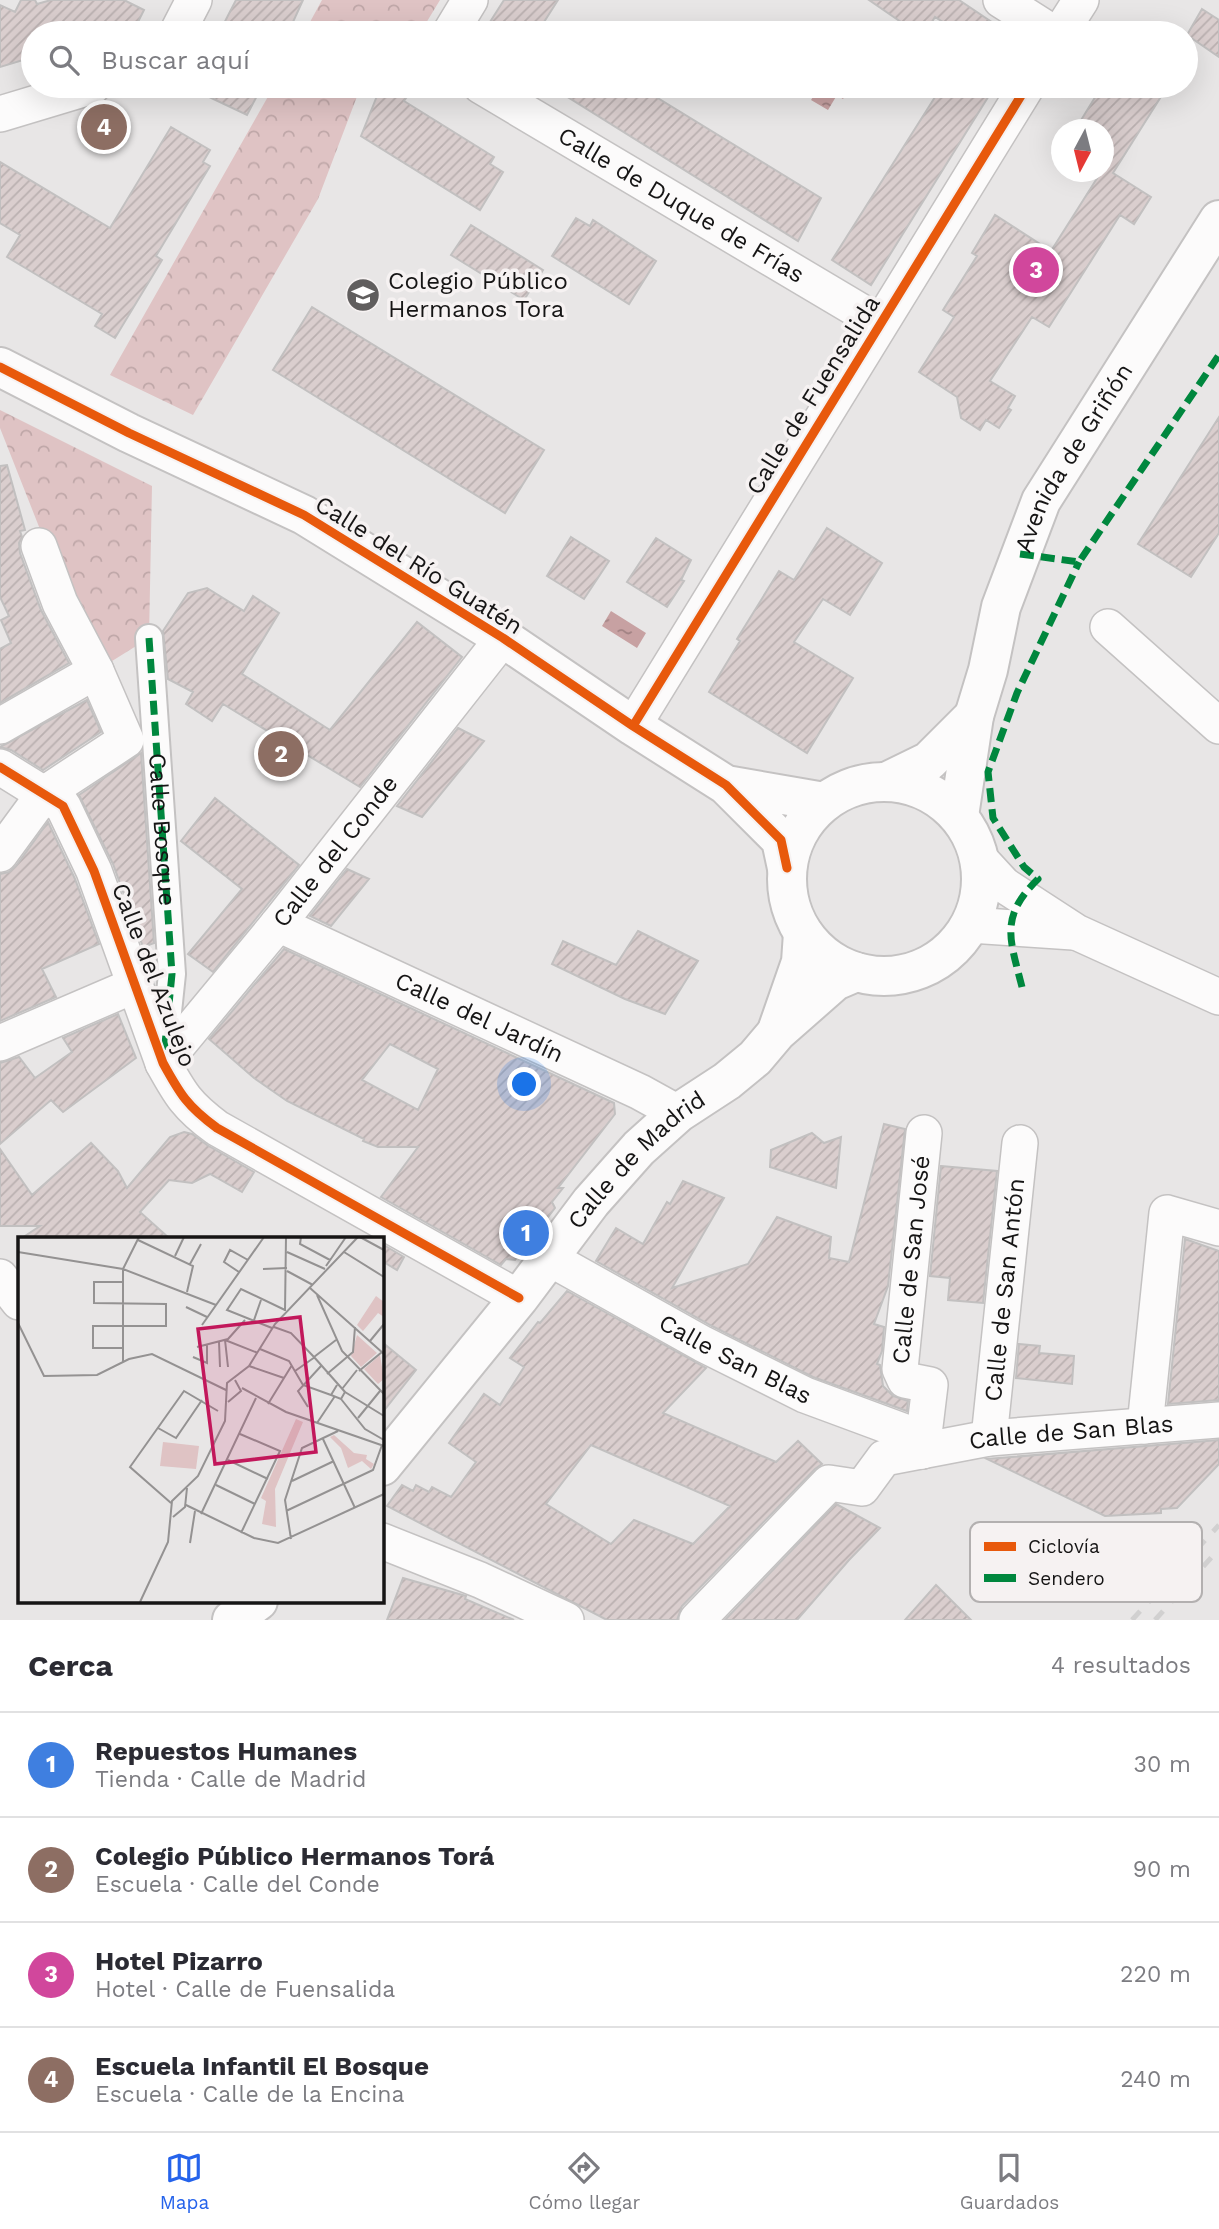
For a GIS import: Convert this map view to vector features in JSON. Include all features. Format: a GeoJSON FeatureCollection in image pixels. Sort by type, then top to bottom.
{"type":"FeatureCollection","features":[{"type":"Feature","properties":{"kind":"main road","name":"Avenida de Griñón"},"geometry":{"type":"LineString","coordinates":[[958,816],[974,716],[988,670],[1001,607],[1041,501],[1219,220]]}},
{"type":"Feature","properties":{"kind":"main road","name":"Calle del Río Guatén"},"geometry":{"type":"LineString","coordinates":[[0,367],[129,433],[304,515],[503,638],[726,785]]}},
{"type":"Feature","properties":{"kind":"main road","name":"Avenida de Griñón"},"geometry":{"type":"LineString","coordinates":[[888,782],[929,761],[974,716]]}},
{"type":"Feature","properties":{"kind":"main road"},"geometry":{"type":"LineString","coordinates":[[726,785],[781,840],[787,868],[789,901],[803,933],[826,957],[856,972],[901,975],[933,963],[959,941],[971,925],[981,893],[980,859],[958,816],[932,794],[888,782],[854,786],[824,802],[800,828],[787,868]]}},
{"type":"Feature","properties":{"kind":"main road"},"geometry":{"type":"LineString","coordinates":[[726,785],[824,802]]}},
{"type":"Feature","properties":{"kind":"main road","name":"Calle de Madrid"},"geometry":{"type":"LineString","coordinates":[[776,1032],[801,961],[803,933]]}},
{"type":"Feature","properties":{"kind":"main road","name":"Calle de Madrid"},"geometry":{"type":"LineString","coordinates":[[383,1465],[519,1298],[591,1202],[639,1148],[678,1113],[746,1066],[776,1032],[835,981],[856,972]]}},
{"type":"Feature","properties":{"kind":"main road"},"geometry":{"type":"LineString","coordinates":[[232,1620],[257,1602]]}},
{"type":"Feature","properties":{"kind":"street"},"geometry":{"type":"LineString","coordinates":[[183,21],[194,0]]}},
{"type":"Feature","properties":{"kind":"street"},"geometry":{"type":"LineString","coordinates":[[457,21],[470,0]]}},
{"type":"Feature","properties":{"kind":"street"},"geometry":{"type":"LineString","coordinates":[[1001,0],[1034,21]]}},
{"type":"Feature","properties":{"kind":"street"},"geometry":{"type":"LineString","coordinates":[[1068,21],[1081,0]]}},
{"type":"Feature","properties":{"kind":"street"},"geometry":{"type":"LineString","coordinates":[[0,114],[53,98]]}},
{"type":"Feature","properties":{"kind":"street","name":"Calle de Duque de Frías"},"geometry":{"type":"LineString","coordinates":[[501,98],[880,323]]}},
{"type":"Feature","properties":{"kind":"street","name":"Calle de Fuensalida"},"geometry":{"type":"LineString","coordinates":[[633,726],[1020,98]]}},
{"type":"Feature","properties":{"kind":"street"},"geometry":{"type":"LineString","coordinates":[[0,854],[44,794],[126,740],[96,671],[60,603],[39,546]]}},
{"type":"Feature","properties":{"kind":"street"},"geometry":{"type":"LineString","coordinates":[[1108,627],[1219,726]]}},
{"type":"Feature","properties":{"kind":"street","name":"Calle Bosque"},"geometry":{"type":"LineString","coordinates":[[149,638],[172,974],[163,1063]]}},
{"type":"Feature","properties":{"kind":"street","name":"Calle del Conde"},"geometry":{"type":"LineString","coordinates":[[163,1063],[278,924],[503,638]]}},
{"type":"Feature","properties":{"kind":"street"},"geometry":{"type":"LineString","coordinates":[[0,726],[96,671]]}},
{"type":"Feature","properties":{"kind":"street","name":"Calle del Azulejo"},"geometry":{"type":"LineString","coordinates":[[0,766],[63,806],[94,871],[163,1063],[178,1091],[194,1111],[217,1128],[519,1298]]}},
{"type":"Feature","properties":{"kind":"street"},"geometry":{"type":"LineString","coordinates":[[980,859],[1004,886],[1076,932],[1219,997]]}},
{"type":"Feature","properties":{"kind":"street","name":"Calle del Jardín"},"geometry":{"type":"LineString","coordinates":[[278,924],[640,1092],[678,1113]]}},
{"type":"Feature","properties":{"kind":"street"},"geometry":{"type":"LineString","coordinates":[[971,925],[1076,932]]}},
{"type":"Feature","properties":{"kind":"street"},"geometry":{"type":"LineString","coordinates":[[0,1043],[135,985]]}},
{"type":"Feature","properties":{"kind":"street","name":"Calle de San José"},"geometry":{"type":"LineString","coordinates":[[922,1451],[930,1385],[905,1380],[900,1368],[924,1133]]}},
{"type":"Feature","properties":{"kind":"street","name":"Calle de San Antón"},"geometry":{"type":"LineString","coordinates":[[989,1438],[1020,1143]]}},
{"type":"Feature","properties":{"kind":"street"},"geometry":{"type":"LineString","coordinates":[[1145,1426],[1167,1213],[1219,1228]]}},
{"type":"Feature","properties":{"kind":"street","name":"Calle San Blas"},"geometry":{"type":"LineString","coordinates":[[549,1258],[703,1344],[805,1395],[905,1432],[922,1451]]}},
{"type":"Feature","properties":{"kind":"street"},"geometry":{"type":"LineString","coordinates":[[0,1277],[18,1301]]}},
{"type":"Feature","properties":{"kind":"street","name":"Calle de San Blas"},"geometry":{"type":"LineString","coordinates":[[697,1620],[829,1483],[862,1488],[884,1458],[989,1438],[1219,1420]]}},
{"type":"Feature","properties":{"kind":"street"},"geometry":{"type":"LineString","coordinates":[[383,1541],[480,1580],[563,1619]]}},
{"type":"Feature","properties":{"kind":"green space"},"geometry":{"type":"Polygon","coordinates":[[[322,0],[440,0],[427,21],[311,21],[322,0]]]}},
{"type":"Feature","properties":{"kind":"green space"},"geometry":{"type":"Polygon","coordinates":[[[267,98],[356,98],[318,199],[193,415],[110,375],[267,98]]]}},
{"type":"Feature","properties":{"kind":"green space"},"geometry":{"type":"Polygon","coordinates":[[[0,410],[152,486],[149,638],[96,671],[0,428],[0,410]]]}},
{"type":"Feature","properties":{"kind":"water"},"geometry":{"type":"Polygon","coordinates":[[[812,98],[835,98],[828,110],[811,100],[812,98]]]}},
{"type":"Feature","properties":{"kind":"water"},"geometry":{"type":"Polygon","coordinates":[[[611,611],[646,633],[637,648],[602,626],[611,611]]]}},
{"type":"Feature","properties":{"kind":"building"},"geometry":{"type":"Polygon","coordinates":[[[21,0],[35,0],[37,4],[51,0],[124,0],[144,10],[138,21],[21,21],[21,61],[0,67],[0,5],[15,12],[21,0]]]}},
{"type":"Feature","properties":{"kind":"building"},"geometry":{"type":"Polygon","coordinates":[[[236,0],[303,0],[293,21],[225,21],[236,0]]]}},
{"type":"Feature","properties":{"kind":"building"},"geometry":{"type":"Polygon","coordinates":[[[504,0],[558,0],[545,21],[491,21],[504,0]]]}},
{"type":"Feature","properties":{"kind":"building"},"geometry":{"type":"Polygon","coordinates":[[[869,0],[959,0],[990,21],[941,21],[935,17],[932,21],[900,21],[869,0]]]}},
{"type":"Feature","properties":{"kind":"building"},"geometry":{"type":"Polygon","coordinates":[[[1202,9],[1219,20],[1219,57],[1198,43],[1198,21],[1195,21],[1202,9]]]}},
{"type":"Feature","properties":{"kind":"building"},"geometry":{"type":"Polygon","coordinates":[[[211,98],[256,98],[247,115],[211,98]]]}},
{"type":"Feature","properties":{"kind":"building"},"geometry":{"type":"Polygon","coordinates":[[[376,98],[406,98],[404,101],[494,157],[490,164],[503,172],[480,210],[361,136],[376,98]]]}},
{"type":"Feature","properties":{"kind":"building"},"geometry":{"type":"Polygon","coordinates":[[[569,98],[658,98],[821,198],[798,241],[569,98]]]}},
{"type":"Feature","properties":{"kind":"building"},"geometry":{"type":"Polygon","coordinates":[[[934,98],[988,98],[871,285],[832,260],[934,98]]]}},
{"type":"Feature","properties":{"kind":"building"},"geometry":{"type":"Polygon","coordinates":[[[1095,98],[1160,98],[1114,171],[1114,119],[1082,119],[1095,98]]]}},
{"type":"Feature","properties":{"kind":"building"},"geometry":{"type":"Polygon","coordinates":[[[171,127],[210,150],[203,162],[210,166],[156,256],[162,260],[115,338],[95,326],[102,314],[7,257],[20,235],[0,223],[0,162],[110,228],[171,127]]]}},
{"type":"Feature","properties":{"kind":"building"},"geometry":{"type":"Polygon","coordinates":[[[1114,174],[1151,197],[1134,224],[1120,215],[1049,327],[1032,317],[990,381],[1015,396],[1008,408],[1011,410],[999,428],[986,420],[980,430],[961,418],[957,397],[919,372],[954,317],[943,310],[977,256],[972,253],[995,215],[1051,251],[1095,182],[1114,182],[1114,174]]]}},
{"type":"Feature","properties":{"kind":"building"},"geometry":{"type":"Polygon","coordinates":[[[576,218],[590,226],[593,220],[656,261],[629,304],[552,256],[576,218]]]}},
{"type":"Feature","properties":{"kind":"building"},"geometry":{"type":"Polygon","coordinates":[[[471,225],[543,270],[524,300],[451,255],[471,225]]]}},
{"type":"Feature","properties":{"kind":"building"},"geometry":{"type":"Polygon","coordinates":[[[312,307],[544,450],[505,513],[273,370],[312,307]]]}},
{"type":"Feature","properties":{"kind":"building"},"geometry":{"type":"Polygon","coordinates":[[[1219,417],[1219,533],[1191,577],[1138,544],[1219,417]]]}},
{"type":"Feature","properties":{"kind":"building"},"geometry":{"type":"Polygon","coordinates":[[[7,465],[25,530],[20,531],[20,553],[41,610],[69,663],[0,703],[0,649],[11,643],[1,620],[9,616],[0,597],[0,466],[7,465]]]}},
{"type":"Feature","properties":{"kind":"building"},"geometry":{"type":"Polygon","coordinates":[[[827,528],[882,563],[850,615],[823,599],[794,642],[853,678],[807,753],[709,692],[740,641],[737,639],[779,571],[794,580],[827,528]]]}},
{"type":"Feature","properties":{"kind":"building"},"geometry":{"type":"Polygon","coordinates":[[[571,537],[609,561],[584,599],[547,576],[571,537]]]}},
{"type":"Feature","properties":{"kind":"building"},"geometry":{"type":"Polygon","coordinates":[[[656,538],[691,560],[681,580],[684,581],[667,607],[627,582],[656,538]]]}},
{"type":"Feature","properties":{"kind":"building"},"geometry":{"type":"Polygon","coordinates":[[[207,588],[244,611],[253,596],[279,613],[242,674],[330,730],[417,622],[462,657],[360,787],[223,704],[212,721],[186,704],[193,692],[168,679],[163,631],[188,593],[207,588]]]}},
{"type":"Feature","properties":{"kind":"building"},"geometry":{"type":"Polygon","coordinates":[[[87,700],[101,732],[43,770],[11,750],[0,747],[87,700]]]}},
{"type":"Feature","properties":{"kind":"building"},"geometry":{"type":"Polygon","coordinates":[[[458,728],[484,741],[422,817],[397,806],[458,728]]]}},
{"type":"Feature","properties":{"kind":"building"},"geometry":{"type":"Polygon","coordinates":[[[141,753],[154,943],[143,947],[113,864],[79,795],[141,753]]]}},
{"type":"Feature","properties":{"kind":"building"},"geometry":{"type":"Polygon","coordinates":[[[215,798],[299,865],[213,972],[188,954],[242,889],[181,841],[215,798]]]}},
{"type":"Feature","properties":{"kind":"building"},"geometry":{"type":"Polygon","coordinates":[[[48,822],[75,879],[99,944],[42,969],[56,997],[0,1021],[0,874],[9,872],[16,866],[48,822]]]}},
{"type":"Feature","properties":{"kind":"building"},"geometry":{"type":"Polygon","coordinates":[[[347,869],[369,879],[331,926],[310,916],[347,869]]]}},
{"type":"Feature","properties":{"kind":"building"},"geometry":{"type":"Polygon","coordinates":[[[638,931],[698,961],[665,1014],[625,999],[552,964],[563,941],[616,965],[638,931]]]}},
{"type":"Feature","properties":{"kind":"building"},"geometry":{"type":"Polygon","coordinates":[[[284,949],[614,1103],[615,1114],[558,1188],[563,1188],[552,1202],[555,1208],[515,1260],[506,1259],[501,1265],[381,1197],[418,1147],[378,1147],[363,1141],[364,1139],[287,1101],[254,1078],[209,1039],[284,949]],[[390,1044],[362,1080],[418,1110],[438,1069],[390,1044]]]}},
{"type":"Feature","properties":{"kind":"building"},"geometry":{"type":"Polygon","coordinates":[[[118,1014],[136,1058],[63,1112],[51,1100],[0,1144],[0,1063],[19,1057],[35,1078],[72,1052],[63,1038],[118,1014]]]}},
{"type":"Feature","properties":{"kind":"building"},"geometry":{"type":"Polygon","coordinates":[[[884,1124],[905,1129],[888,1286],[874,1324],[884,1327],[882,1351],[877,1364],[880,1365],[883,1386],[893,1396],[908,1401],[907,1411],[813,1377],[712,1326],[596,1261],[616,1228],[643,1244],[667,1202],[670,1204],[683,1181],[724,1198],[672,1288],[748,1264],[777,1217],[831,1237],[829,1258],[849,1262],[884,1124]]]}},
{"type":"Feature","properties":{"kind":"building"},"geometry":{"type":"Polygon","coordinates":[[[184,1132],[192,1134],[254,1172],[242,1192],[210,1174],[192,1183],[169,1180],[140,1212],[168,1237],[24,1237],[40,1226],[0,1226],[0,1149],[32,1195],[91,1143],[118,1171],[127,1188],[170,1137],[184,1132]]]}},
{"type":"Feature","properties":{"kind":"building"},"geometry":{"type":"Polygon","coordinates":[[[812,1133],[824,1143],[841,1137],[836,1188],[770,1167],[771,1150],[812,1133]]]}},
{"type":"Feature","properties":{"kind":"building"},"geometry":{"type":"Polygon","coordinates":[[[941,1166],[997,1171],[983,1303],[948,1300],[950,1278],[930,1276],[941,1166]]]}},
{"type":"Feature","properties":{"kind":"building"},"geometry":{"type":"Polygon","coordinates":[[[1185,1239],[1219,1251],[1219,1400],[1168,1404],[1185,1239]]]}},
{"type":"Feature","properties":{"kind":"building"},"geometry":{"type":"Polygon","coordinates":[[[383,1245],[404,1257],[397,1270],[383,1262],[383,1245]]]}},
{"type":"Feature","properties":{"kind":"building"},"geometry":{"type":"Polygon","coordinates":[[[567,1291],[706,1368],[663,1413],[776,1462],[798,1441],[822,1464],[682,1606],[677,1620],[607,1620],[387,1506],[402,1485],[413,1491],[416,1485],[429,1492],[432,1487],[451,1497],[476,1462],[449,1443],[484,1394],[500,1405],[524,1367],[510,1358],[538,1322],[540,1323],[567,1291]],[[591,1445],[546,1504],[611,1544],[634,1520],[693,1544],[730,1506],[591,1445]]]}},
{"type":"Feature","properties":{"kind":"building"},"geometry":{"type":"Polygon","coordinates":[[[383,1343],[416,1370],[383,1412],[383,1343]]]}},
{"type":"Feature","properties":{"kind":"building"},"geometry":{"type":"Polygon","coordinates":[[[1019,1344],[1040,1346],[1039,1353],[1074,1356],[1072,1384],[1016,1378],[1019,1344]]]}},
{"type":"Feature","properties":{"kind":"building"},"geometry":{"type":"Polygon","coordinates":[[[1219,1440],[1219,1464],[1177,1508],[1161,1509],[1161,1513],[1105,1516],[987,1459],[1219,1440]]]}},
{"type":"Feature","properties":{"kind":"building"},"geometry":{"type":"Polygon","coordinates":[[[836,1504],[880,1528],[797,1620],[725,1620],[836,1504]]]}},
{"type":"Feature","properties":{"kind":"building"},"geometry":{"type":"Polygon","coordinates":[[[403,1578],[466,1596],[465,1599],[514,1620],[387,1620],[403,1578]]]}},
{"type":"Feature","properties":{"kind":"building"},"geometry":{"type":"Polygon","coordinates":[[[936,1585],[971,1620],[905,1620],[936,1585]]]}},
{"type":"Feature","properties":{"kind":"railway"},"geometry":{"type":"LineString","coordinates":[[1202,1544],[1219,1525]]}},
{"type":"Feature","properties":{"kind":"railway"},"geometry":{"type":"LineString","coordinates":[[1202,1568],[1219,1549]]}},
{"type":"Feature","properties":{"kind":"railway"},"geometry":{"type":"LineString","coordinates":[[1132,1620],[1148,1602]]}},
{"type":"Feature","properties":{"kind":"railway"},"geometry":{"type":"LineString","coordinates":[[1155,1620],[1171,1602]]}},
{"type":"Feature","properties":{"kind":"marked path"},"geometry":{"type":"LineString","coordinates":[[1020,554],[1079,562],[1219,355]]}},
{"type":"Feature","properties":{"kind":"marked path"},"geometry":{"type":"LineString","coordinates":[[1022,987],[1011,929],[1017,905],[1038,879],[1024,867],[993,818],[988,772],[1017,693],[1079,562]]}},
{"type":"Feature","properties":{"kind":"marked path"},"geometry":{"type":"LineString","coordinates":[[149,638],[172,974],[164,1054]]}},
{"type":"Feature","properties":{"kind":"cycle path"},"geometry":{"type":"LineString","coordinates":[[633,726],[1020,98]]}},
{"type":"Feature","properties":{"kind":"cycle path"},"geometry":{"type":"LineString","coordinates":[[0,367],[129,433],[304,515],[503,638],[726,785],[781,840],[787,868]]}},
{"type":"Feature","properties":{"kind":"cycle path"},"geometry":{"type":"LineString","coordinates":[[0,767],[63,806],[94,871],[163,1063],[191,1106],[217,1128],[519,1298]]}},
{"type":"Feature","properties":{"kind":"place","name":"Escuela Infantil El Bosque"},"geometry":{"type":"Point","coordinates":[104,127]}},
{"type":"Feature","properties":{"kind":"place","name":"Hotel Pizarro"},"geometry":{"type":"Point","coordinates":[1036,270]}},
{"type":"Feature","properties":{"kind":"place","name":"Colegio Público Hermanos Tora"},"geometry":{"type":"Point","coordinates":[363,295]}},
{"type":"Feature","properties":{"kind":"place","name":"Colegio Público Hermanos Torá"},"geometry":{"type":"Point","coordinates":[281,754]}},
{"type":"Feature","properties":{"kind":"place","name":"Repuestos Humanes"},"geometry":{"type":"Point","coordinates":[526,1233]}}]}
